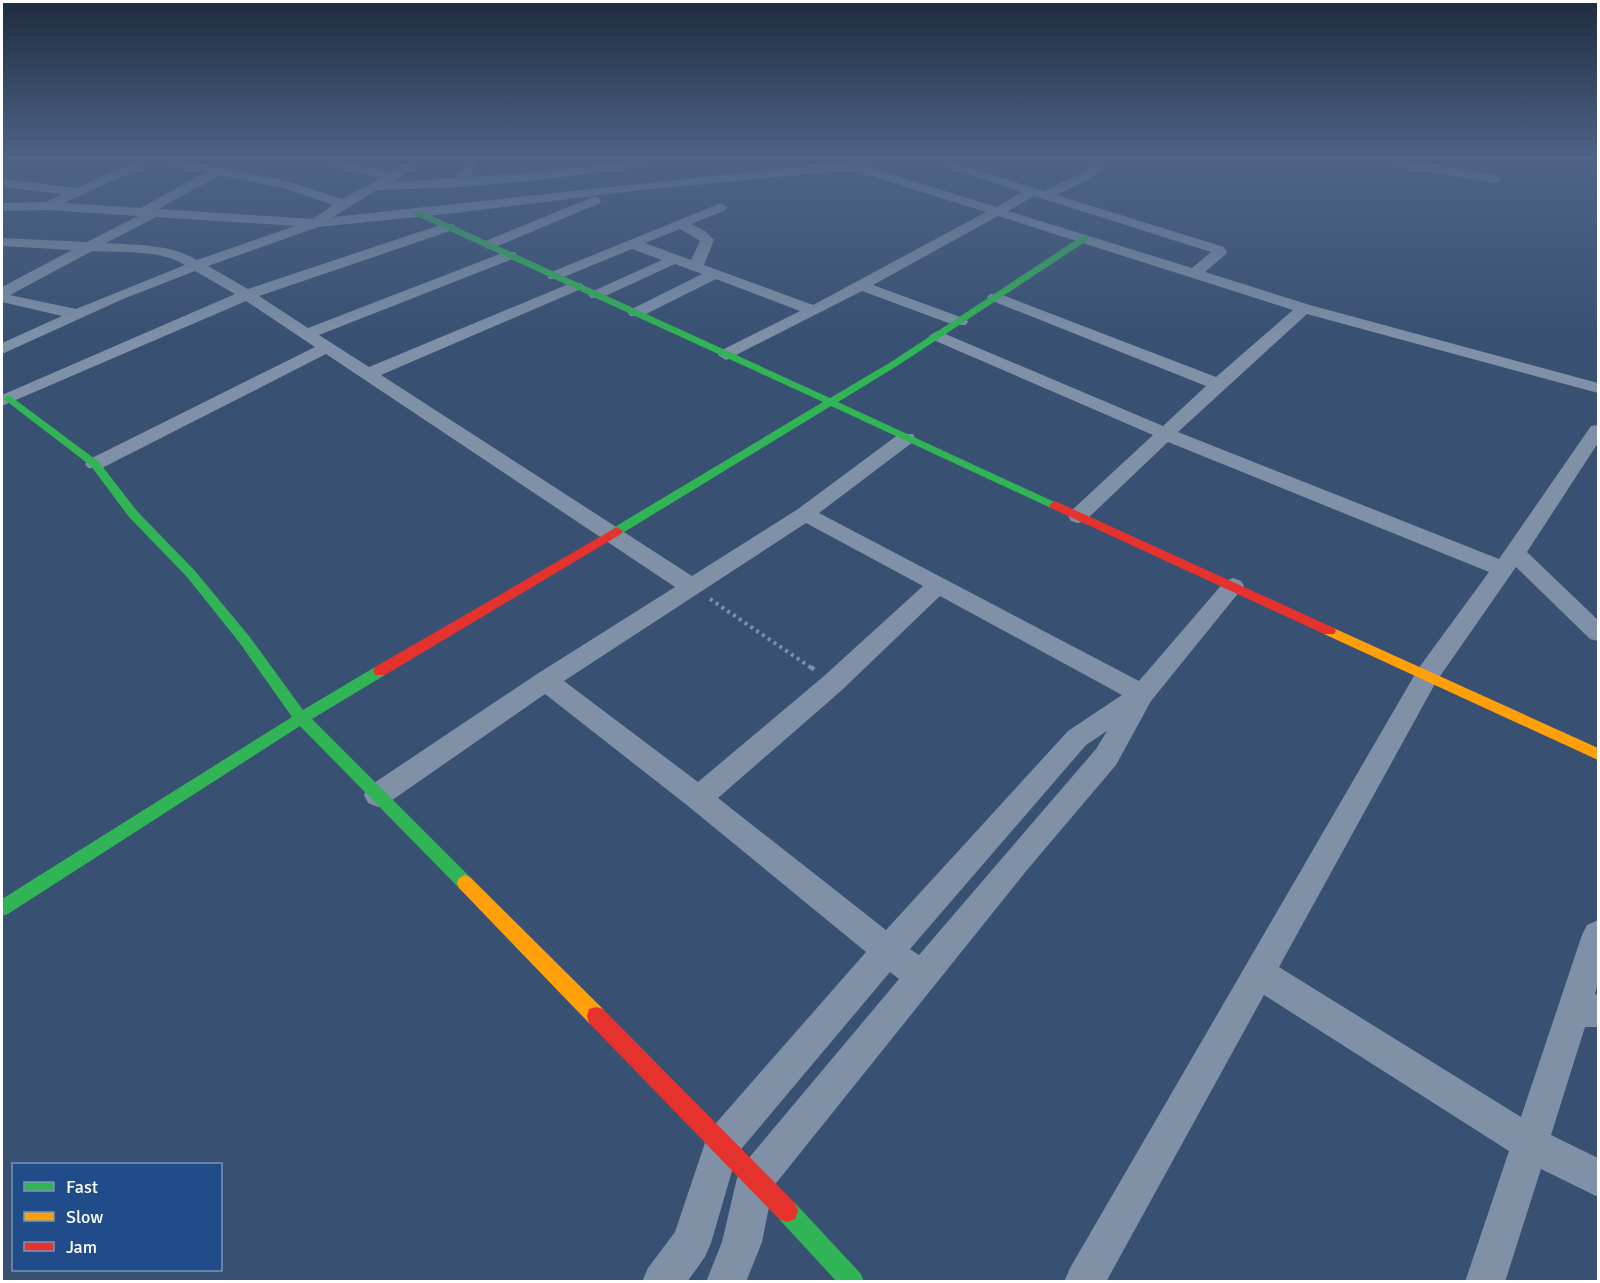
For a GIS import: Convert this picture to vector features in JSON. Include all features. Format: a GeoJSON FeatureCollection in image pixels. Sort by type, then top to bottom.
{"type":"FeatureCollection","features":[{"type":"Feature","properties":{"kind":"street"},"geometry":{"type":"LineString","coordinates":[[2,294],[138,219]]}},
{"type":"Feature","properties":{"kind":"street"},"geometry":{"type":"LineString","coordinates":[[245,219],[316,224],[364,219]]}},
{"type":"Feature","properties":{"kind":"street"},"geometry":{"type":"LineString","coordinates":[[2,349],[75,314],[197,265],[316,224],[323,219]]}},
{"type":"Feature","properties":{"kind":"street"},"geometry":{"type":"LineString","coordinates":[[431,219],[1599,754]]}},
{"type":"Feature","properties":{"kind":"street"},"geometry":{"type":"LineString","coordinates":[[488,245],[551,219]]}},
{"type":"Feature","properties":{"kind":"street"},"geometry":{"type":"LineString","coordinates":[[554,276],[693,219]]}},
{"type":"Feature","properties":{"kind":"street"},"geometry":{"type":"LineString","coordinates":[[726,355],[985,219]]}},
{"type":"Feature","properties":{"kind":"street"},"geometry":{"type":"LineString","coordinates":[[1025,219],[1304,308],[1599,388]]}},
{"type":"Feature","properties":{"kind":"street"},"geometry":{"type":"LineString","coordinates":[[1124,219],[1206,244],[1220,252],[1194,273]]}},
{"type":"Feature","properties":{"kind":"street"},"geometry":{"type":"LineString","coordinates":[[681,224],[707,240],[696,267]]}},
{"type":"Feature","properties":{"kind":"street"},"geometry":{"type":"LineString","coordinates":[[5,399],[247,295],[448,227]]}},
{"type":"Feature","properties":{"kind":"street"},"geometry":{"type":"LineString","coordinates":[[2,908],[301,718],[831,402],[960,322],[1085,238]]}},
{"type":"Feature","properties":{"kind":"street"},"geometry":{"type":"LineString","coordinates":[[2,242],[148,250],[180,256],[308,334],[366,375],[692,587]]}},
{"type":"Feature","properties":{"kind":"street"},"geometry":{"type":"LineString","coordinates":[[633,244],[813,310]]}},
{"type":"Feature","properties":{"kind":"street"},"geometry":{"type":"LineString","coordinates":[[308,334],[510,255]]}},
{"type":"Feature","properties":{"kind":"street"},"geometry":{"type":"LineString","coordinates":[[596,295],[675,259]]}},
{"type":"Feature","properties":{"kind":"street"},"geometry":{"type":"LineString","coordinates":[[636,313],[715,274]]}},
{"type":"Feature","properties":{"kind":"street"},"geometry":{"type":"LineString","coordinates":[[366,375],[576,286]]}},
{"type":"Feature","properties":{"kind":"street"},"geometry":{"type":"LineString","coordinates":[[861,286],[960,322]]}},
{"type":"Feature","properties":{"kind":"street"},"geometry":{"type":"LineString","coordinates":[[995,297],[1218,384]]}},
{"type":"Feature","properties":{"kind":"street"},"geometry":{"type":"LineString","coordinates":[[2,298],[75,314]]}},
{"type":"Feature","properties":{"kind":"street"},"geometry":{"type":"LineString","coordinates":[[1078,516],[1218,384],[1304,308]]}},
{"type":"Feature","properties":{"kind":"street"},"geometry":{"type":"LineString","coordinates":[[937,336],[1166,434],[1509,561],[1599,633]]}},
{"type":"Feature","properties":{"kind":"street"},"geometry":{"type":"LineString","coordinates":[[95,464],[327,347]]}},
{"type":"Feature","properties":{"kind":"street"},"geometry":{"type":"LineString","coordinates":[[5,399],[95,464],[133,514],[191,574],[244,639],[301,718],[722,1143],[853,1281]]}},
{"type":"Feature","properties":{"kind":"street"},"geometry":{"type":"LineString","coordinates":[[1084,1281],[1427,676],[1599,430]]}},
{"type":"Feature","properties":{"kind":"street"},"geometry":{"type":"LineString","coordinates":[[378,795],[546,681],[805,514],[906,438]]}},
{"type":"Feature","properties":{"kind":"street"},"geometry":{"type":"LineString","coordinates":[[805,514],[1142,694]]}},
{"type":"Feature","properties":{"kind":"street"},"geometry":{"type":"LineString","coordinates":[[698,798],[833,683],[937,586]]}},
{"type":"Feature","properties":{"kind":"street"},"geometry":{"type":"LineString","coordinates":[[726,1281],[742,1242],[756,1178],[921,976],[1106,757],[1142,694],[1233,586]]}},
{"type":"Feature","properties":{"kind":"street"},"geometry":{"type":"LineString","coordinates":[[546,681],[698,798],[921,976]]}},
{"type":"Feature","properties":{"kind":"street"},"geometry":{"type":"LineString","coordinates":[[662,1281],[691,1243],[722,1143],[1077,738],[1142,694]]}},
{"type":"Feature","properties":{"kind":"street"},"geometry":{"type":"LineString","coordinates":[[1485,1281],[1529,1143],[1586,1010],[1599,935]]}},
{"type":"Feature","properties":{"kind":"street"},"geometry":{"type":"LineString","coordinates":[[1259,973],[1529,1143],[1599,1178]]}},
{"type":"Feature","properties":{"kind":"path"},"geometry":{"type":"LineString","coordinates":[[692,587],[833,683]]}},
{"type":"Feature","properties":{"kind":"traffic: fast"},"geometry":{"type":"LineString","coordinates":[[431,219],[1055,505]]}},
{"type":"Feature","properties":{"kind":"traffic: fast"},"geometry":{"type":"LineString","coordinates":[[617,531],[894,364],[1085,238]]}},
{"type":"Feature","properties":{"kind":"traffic: fast"},"geometry":{"type":"LineString","coordinates":[[9,398],[95,464],[133,514],[191,574],[244,639],[301,718],[465,883]]}},
{"type":"Feature","properties":{"kind":"traffic: fast"},"geometry":{"type":"LineString","coordinates":[[2,908],[228,763],[380,671]]}},
{"type":"Feature","properties":{"kind":"traffic: fast"},"geometry":{"type":"LineString","coordinates":[[787,1211],[853,1282]]}},
{"type":"Feature","properties":{"kind":"traffic: slow"},"geometry":{"type":"LineString","coordinates":[[1329,631],[1598,754]]}},
{"type":"Feature","properties":{"kind":"traffic: slow"},"geometry":{"type":"LineString","coordinates":[[465,883],[596,1016]]}},
{"type":"Feature","properties":{"kind":"traffic: jam"},"geometry":{"type":"LineString","coordinates":[[1055,505],[1329,631]]}},
{"type":"Feature","properties":{"kind":"traffic: jam"},"geometry":{"type":"LineString","coordinates":[[380,671],[617,531]]}},
{"type":"Feature","properties":{"kind":"traffic: jam"},"geometry":{"type":"LineString","coordinates":[[596,1016],[787,1211]]}}]}
